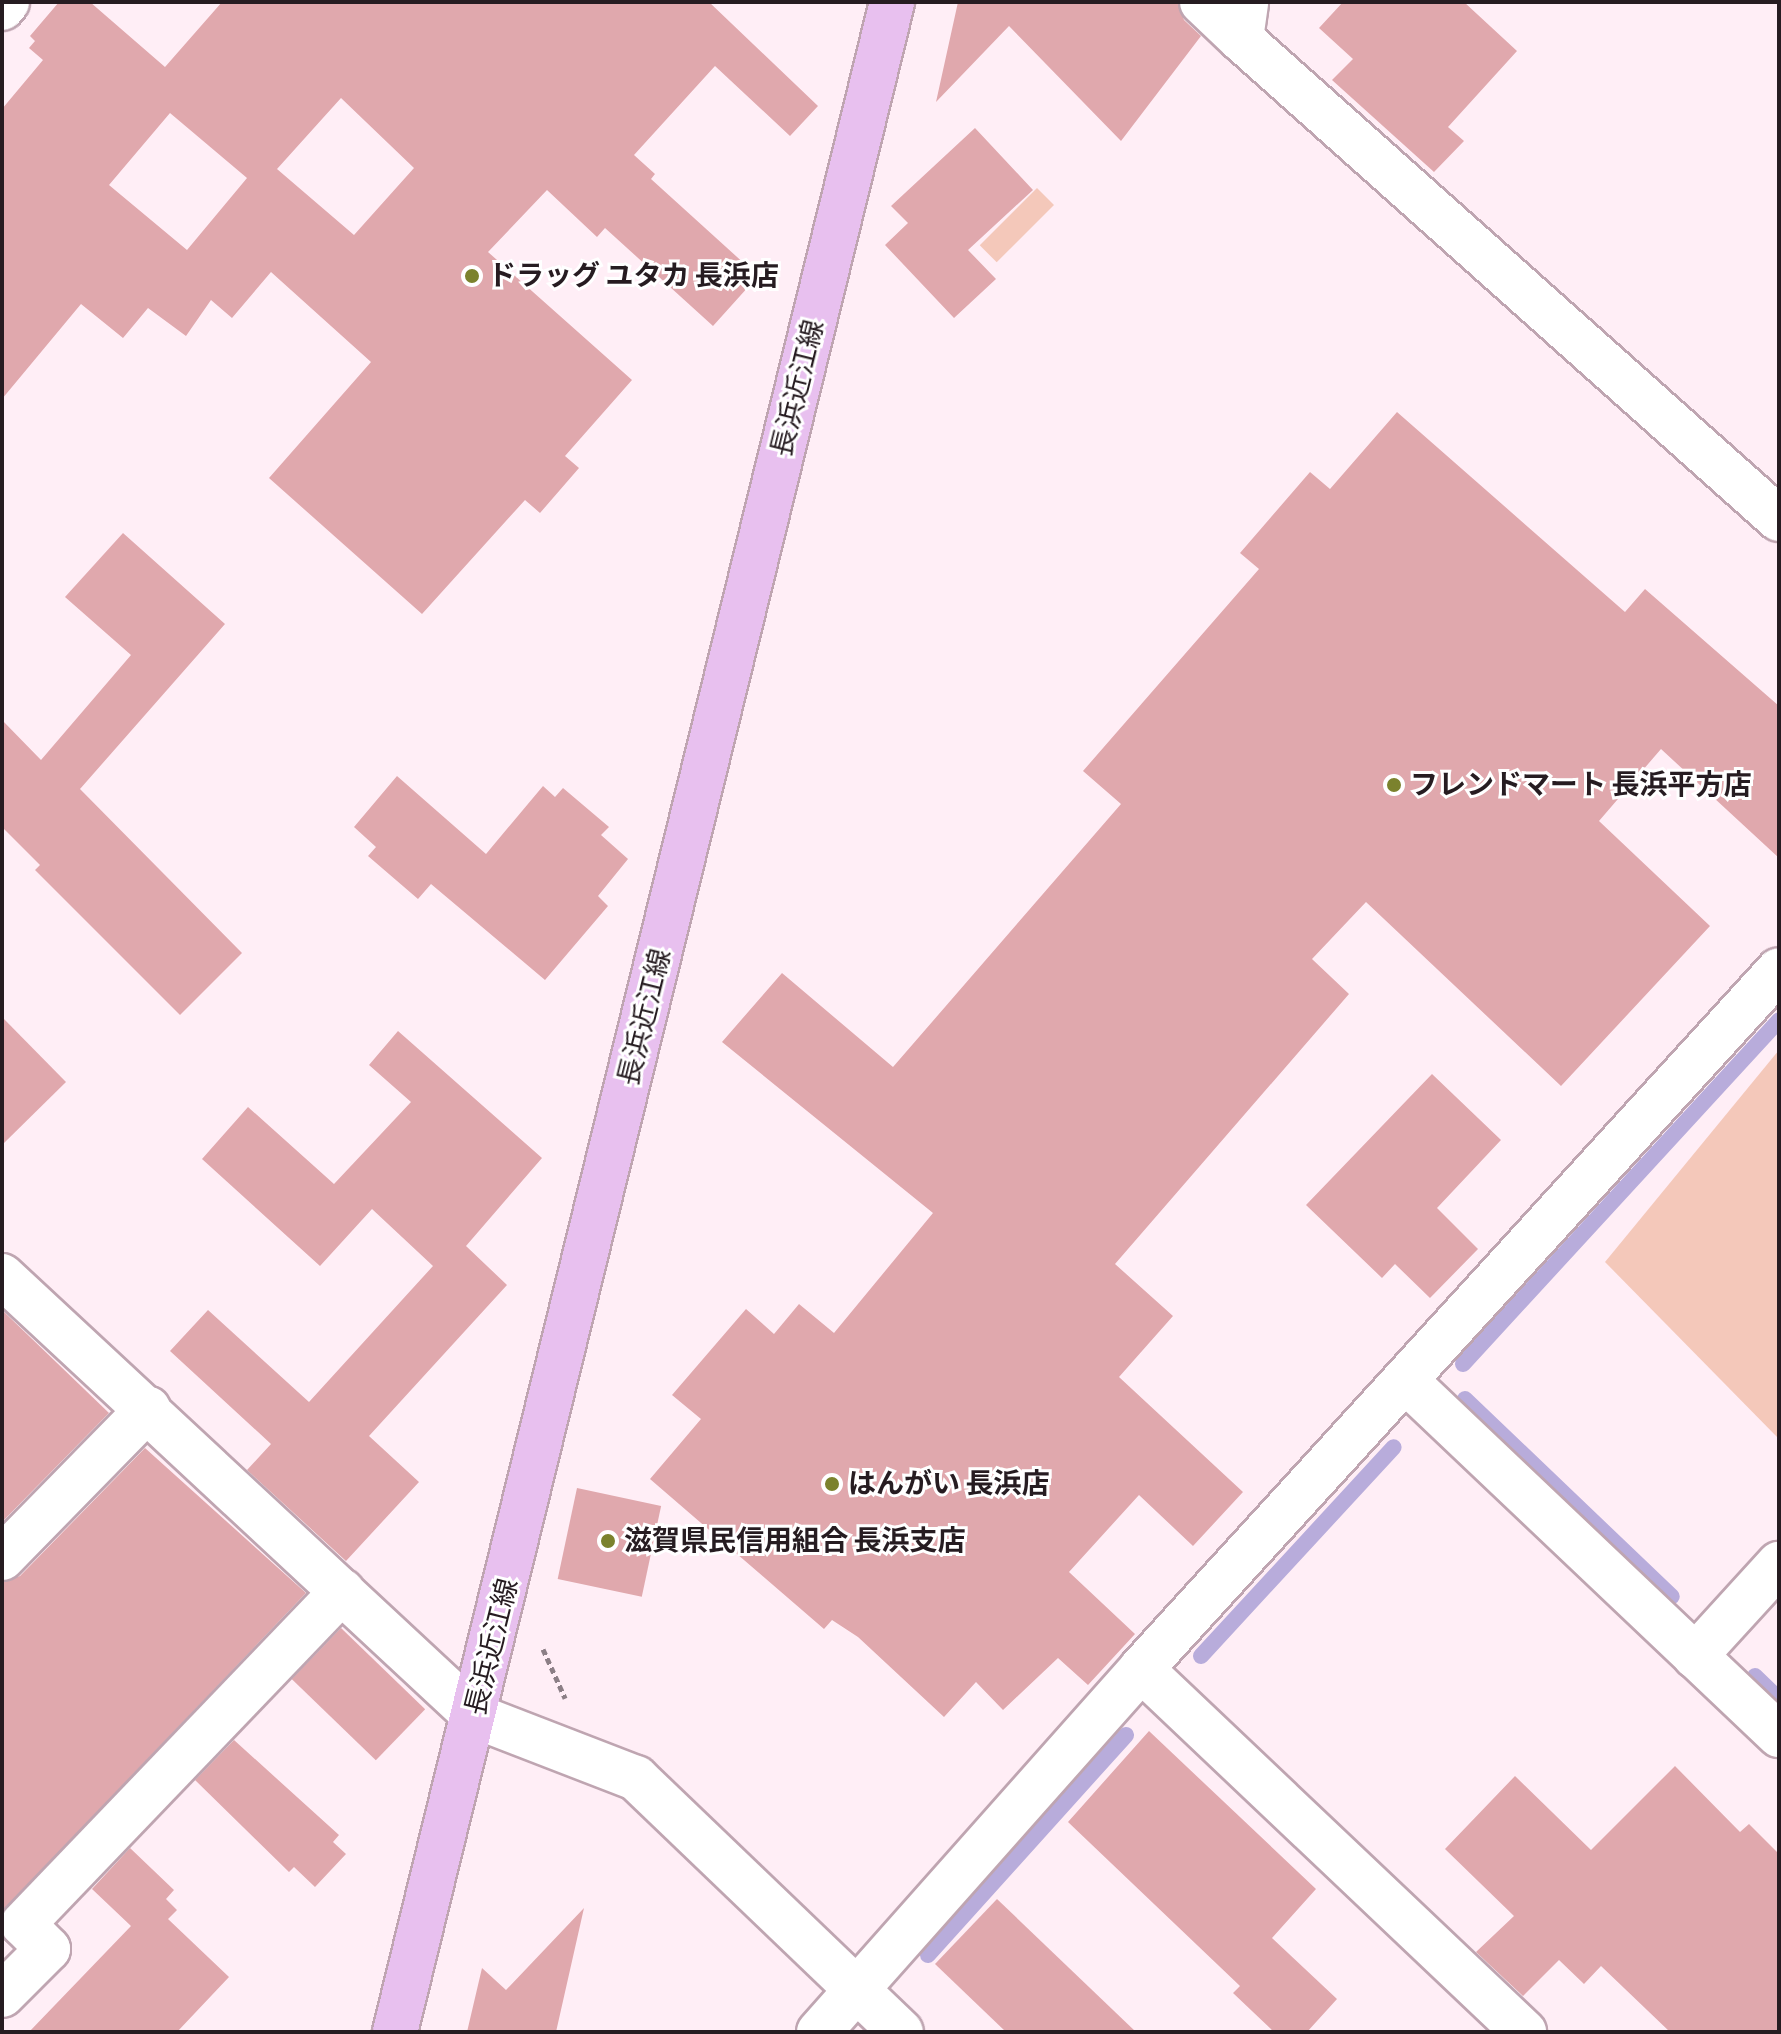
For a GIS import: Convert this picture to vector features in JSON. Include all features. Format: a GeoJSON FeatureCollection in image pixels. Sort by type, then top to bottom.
{"type":"FeatureCollection","features":[{"type":"Feature","properties":{"kind":"main road","name":"長浜近江線"},"geometry":{"type":"LineString","coordinates":[[395,2032],[475,1716],[892,2]]}},
{"type":"Feature","properties":{"kind":"street"},"geometry":{"type":"LineString","coordinates":[[2,8],[7,2]]}},
{"type":"Feature","properties":{"kind":"street"},"geometry":{"type":"LineString","coordinates":[[1202,2],[1243,21],[1779,519]]}},
{"type":"Feature","properties":{"kind":"street"},"geometry":{"type":"LineString","coordinates":[[819,2032],[1141,1669],[1407,1382],[1779,970]]}},
{"type":"Feature","properties":{"kind":"street"},"geometry":{"type":"LineString","coordinates":[[2,1276],[475,1716],[636,1778],[901,2032]]}},
{"type":"Feature","properties":{"kind":"street"},"geometry":{"type":"LineString","coordinates":[[1407,1382],[1779,1735]]}},
{"type":"Feature","properties":{"kind":"street"},"geometry":{"type":"LineString","coordinates":[[2,1558],[148,1409]]}},
{"type":"Feature","properties":{"kind":"street"},"geometry":{"type":"LineString","coordinates":[[1695,1656],[1779,1564]]}},
{"type":"Feature","properties":{"kind":"street"},"geometry":{"type":"LineString","coordinates":[[2,1995],[48,1949],[23,1924],[342,1591]]}},
{"type":"Feature","properties":{"kind":"street"},"geometry":{"type":"LineString","coordinates":[[1141,1669],[1524,2032]]}},
{"type":"Feature","properties":{"kind":"shaded area"},"geometry":{"type":"Polygon","coordinates":[[[1037,188],[1054,205],[997,262],[980,245],[1037,188]]]}},
{"type":"Feature","properties":{"kind":"shaded area"},"geometry":{"type":"Polygon","coordinates":[[[1779,1050],[1779,1439],[1605,1262],[1779,1050]]]}},
{"type":"Feature","properties":{"kind":"building"},"geometry":{"type":"Polygon","coordinates":[[[59,2],[90,2],[165,67],[222,2],[709,2],[818,106],[790,136],[715,66],[634,155],[655,174],[651,179],[758,276],[713,326],[605,228],[597,237],[547,190],[488,252],[632,380],[565,456],[579,468],[540,513],[525,500],[422,614],[269,478],[371,362],[271,272],[232,318],[211,300],[186,336],[148,308],[123,338],[81,304],[2,399],[2,109],[43,60],[29,48],[35,41],[30,36],[59,2]],[[341,98],[277,169],[354,235],[414,168],[341,98]],[[170,113],[109,185],[187,250],[247,178],[170,113]]]}},
{"type":"Feature","properties":{"kind":"building"},"geometry":{"type":"Polygon","coordinates":[[[958,2],[1178,2],[1184,20],[1201,36],[1121,141],[1009,26],[936,102],[958,2]]]}},
{"type":"Feature","properties":{"kind":"building"},"geometry":{"type":"Polygon","coordinates":[[[1343,2],[1464,2],[1517,51],[1448,127],[1464,141],[1434,172],[1332,80],[1353,59],[1319,28],[1343,2]]]}},
{"type":"Feature","properties":{"kind":"building"},"geometry":{"type":"Polygon","coordinates":[[[975,128],[1033,190],[968,250],[996,279],[954,318],[885,245],[908,223],[891,206],[975,128]]]}},
{"type":"Feature","properties":{"kind":"building"},"geometry":{"type":"Polygon","coordinates":[[[1397,412],[1625,612],[1645,589],[1779,706],[1779,858],[1661,749],[1599,821],[1710,926],[1561,1086],[1366,902],[1312,959],[1349,994],[1115,1264],[1173,1316],[1119,1377],[1243,1492],[1193,1546],[1139,1495],[1069,1572],[1135,1634],[1088,1685],[1058,1658],[1003,1710],[976,1682],[944,1717],[858,1637],[832,1620],[824,1629],[650,1479],[701,1419],[672,1395],[746,1309],[774,1334],[799,1304],[834,1333],[933,1213],[722,1042],[782,973],[893,1067],[1121,804],[1083,771],[1259,569],[1240,553],[1310,472],[1330,489],[1397,412]]]}},
{"type":"Feature","properties":{"kind":"building"},"geometry":{"type":"Polygon","coordinates":[[[123,533],[225,624],[80,789],[242,953],[180,1015],[35,870],[40,865],[2,827],[2,720],[41,760],[131,655],[65,597],[123,533]]]}},
{"type":"Feature","properties":{"kind":"building"},"geometry":{"type":"Polygon","coordinates":[[[397,776],[486,854],[543,786],[555,797],[563,788],[609,827],[601,835],[628,859],[598,896],[608,906],[545,980],[431,884],[418,899],[368,856],[376,847],[354,827],[397,776]]]}},
{"type":"Feature","properties":{"kind":"building"},"geometry":{"type":"Polygon","coordinates":[[[2,1017],[66,1082],[2,1145],[2,1017]]]}},
{"type":"Feature","properties":{"kind":"building"},"geometry":{"type":"Polygon","coordinates":[[[398,1031],[542,1158],[466,1246],[507,1285],[369,1436],[419,1482],[346,1561],[247,1470],[271,1444],[170,1351],[208,1310],[309,1402],[433,1266],[372,1209],[320,1266],[202,1159],[248,1107],[334,1184],[411,1102],[369,1065],[398,1031]]]}},
{"type":"Feature","properties":{"kind":"building"},"geometry":{"type":"Polygon","coordinates":[[[1432,1074],[1501,1140],[1437,1208],[1478,1249],[1430,1298],[1395,1264],[1382,1278],[1306,1205],[1432,1074]]]}},
{"type":"Feature","properties":{"kind":"building"},"geometry":{"type":"Polygon","coordinates":[[[2,1310],[109,1413],[2,1522],[2,1310]]]}},
{"type":"Feature","properties":{"kind":"building"},"geometry":{"type":"Polygon","coordinates":[[[145,1448],[306,1593],[2,1912],[2,1582],[20,1576],[145,1448]]]}},
{"type":"Feature","properties":{"kind":"building"},"geometry":{"type":"Polygon","coordinates":[[[577,1488],[661,1506],[642,1597],[558,1579],[577,1488]]]}},
{"type":"Feature","properties":{"kind":"building"},"geometry":{"type":"Polygon","coordinates":[[[341,1628],[425,1709],[376,1760],[292,1679],[341,1628]]]}},
{"type":"Feature","properties":{"kind":"building"},"geometry":{"type":"Polygon","coordinates":[[[1149,1731],[1316,1889],[1272,1938],[1337,1999],[1307,2032],[1274,2032],[1233,1993],[1240,1986],[1068,1822],[1149,1731]]]}},
{"type":"Feature","properties":{"kind":"building"},"geometry":{"type":"Polygon","coordinates":[[[234,1740],[339,1835],[333,1842],[346,1854],[315,1887],[294,1867],[289,1872],[195,1780],[234,1740]]]}},
{"type":"Feature","properties":{"kind":"building"},"geometry":{"type":"Polygon","coordinates":[[[1675,1766],[1740,1832],[1749,1824],[1779,1854],[1779,2032],[1670,2032],[1601,1966],[1584,1984],[1559,1960],[1523,1996],[1476,1952],[1514,1916],[1445,1849],[1515,1776],[1591,1850],[1675,1766]]]}},
{"type":"Feature","properties":{"kind":"building"},"geometry":{"type":"Polygon","coordinates":[[[130,1848],[174,1890],[166,1899],[177,1910],[168,1919],[229,1977],[177,2032],[29,2032],[131,1926],[92,1889],[130,1848]]]}},
{"type":"Feature","properties":{"kind":"building"},"geometry":{"type":"Polygon","coordinates":[[[997,1899],[1136,2032],[1006,2032],[935,1964],[997,1899]]]}},
{"type":"Feature","properties":{"kind":"building"},"geometry":{"type":"Polygon","coordinates":[[[584,1908],[556,2032],[467,2032],[482,1968],[506,1990],[584,1908]]]}},
{"type":"Feature","properties":{"kind":"waterway"},"geometry":{"type":"LineString","coordinates":[[1463,1364],[1779,1020]]}},
{"type":"Feature","properties":{"kind":"waterway"},"geometry":{"type":"LineString","coordinates":[[1465,1399],[1672,1597]]}},
{"type":"Feature","properties":{"kind":"waterway"},"geometry":{"type":"LineString","coordinates":[[1201,1656],[1394,1447]]}},
{"type":"Feature","properties":{"kind":"waterway"},"geometry":{"type":"LineString","coordinates":[[1755,1676],[1779,1699]]}},
{"type":"Feature","properties":{"kind":"waterway"},"geometry":{"type":"LineString","coordinates":[[928,1955],[1126,1735]]}},
{"type":"Feature","properties":{"kind":"place","name":"ドラッグ ユタカ 長浜店"},"geometry":{"type":"Point","coordinates":[472,276]}},
{"type":"Feature","properties":{"kind":"place","name":"フレンドマート 長浜平方店"},"geometry":{"type":"Point","coordinates":[1394,785]}},
{"type":"Feature","properties":{"kind":"place","name":"はんがい 長浜店"},"geometry":{"type":"Point","coordinates":[832,1484]}},
{"type":"Feature","properties":{"kind":"place","name":"滋賀県民信用組合 長浜支店"},"geometry":{"type":"Point","coordinates":[608,1541]}}]}
